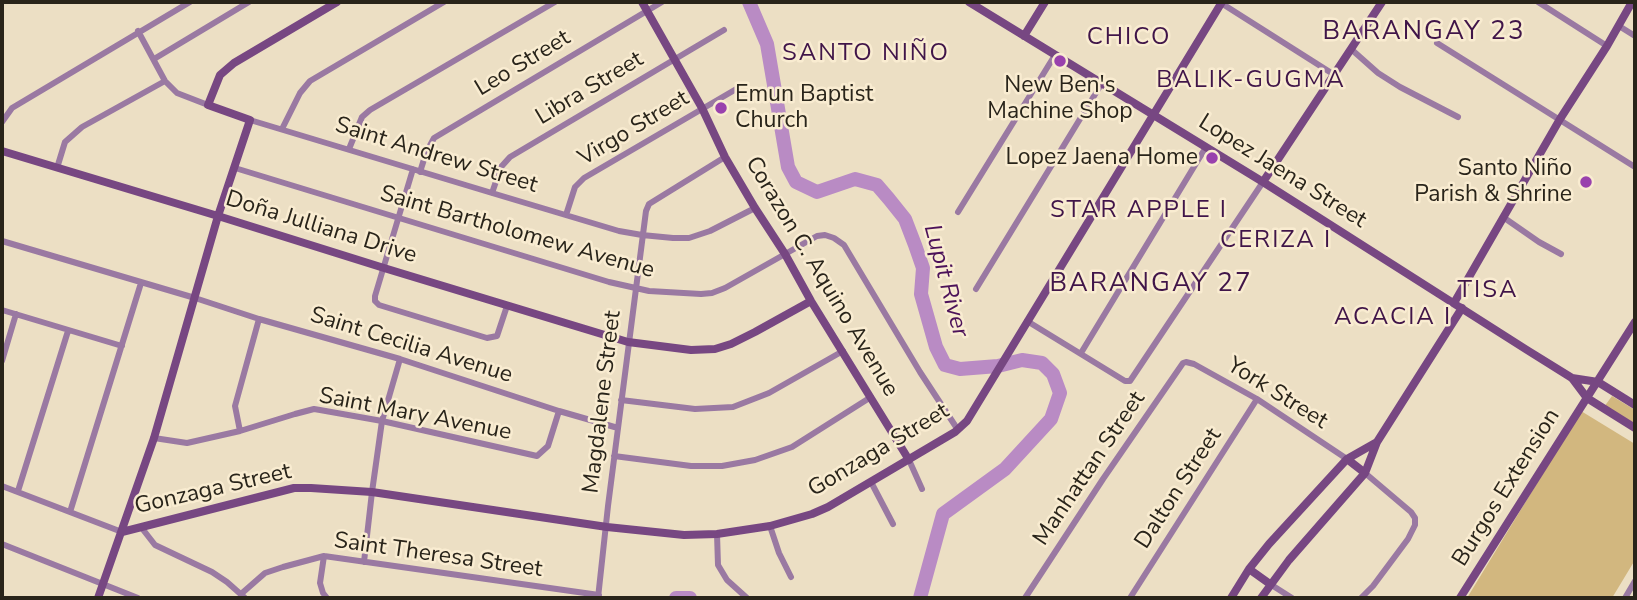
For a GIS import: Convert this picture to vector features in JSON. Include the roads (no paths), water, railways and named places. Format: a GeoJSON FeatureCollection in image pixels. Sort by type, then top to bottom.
{"type":"FeatureCollection","features":[{"type":"Feature","properties":{"kind":"street"},"geometry":{"type":"LineString","coordinates":[[2,122],[12,108],[190,2]]}},
{"type":"Feature","properties":{"kind":"street"},"geometry":{"type":"LineString","coordinates":[[154,59],[249,2]]}},
{"type":"Feature","properties":{"kind":"street"},"geometry":{"type":"LineString","coordinates":[[208,105],[220,75],[234,63],[337,2]]}},
{"type":"Feature","properties":{"kind":"street"},"geometry":{"type":"LineString","coordinates":[[282,129],[300,93],[310,81],[444,2]]}},
{"type":"Feature","properties":{"kind":"street"},"geometry":{"type":"LineString","coordinates":[[349,149],[357,126],[370,110],[555,2]]}},
{"type":"Feature","properties":{"kind":"street","name":"Corazon C. Aquino Avenue"},"geometry":{"type":"LineString","coordinates":[[642,2],[702,108],[725,157],[909,460]]}},
{"type":"Feature","properties":{"kind":"street","name":"Leo Street"},"geometry":{"type":"LineString","coordinates":[[507,306],[497,335],[487,338],[379,305],[375,301],[398,217],[416,170],[434,138],[662,2]]}},
{"type":"Feature","properties":{"kind":"street","name":"Lopez Jaena Street"},"geometry":{"type":"LineString","coordinates":[[969,2],[1153,113],[1572,378],[1587,398],[1635,428]]}},
{"type":"Feature","properties":{"kind":"street"},"geometry":{"type":"LineString","coordinates":[[1024,36],[1045,2]]}},
{"type":"Feature","properties":{"kind":"street"},"geometry":{"type":"LineString","coordinates":[[1027,321],[1130,382],[1382,2]]}},
{"type":"Feature","properties":{"kind":"street"},"geometry":{"type":"LineString","coordinates":[[1538,2],[1607,46]]}},
{"type":"Feature","properties":{"kind":"street"},"geometry":{"type":"LineString","coordinates":[[1261,598],[1305,541],[1365,473],[1377,442],[1458,306],[1503,216],[1632,2]]}},
{"type":"Feature","properties":{"kind":"street"},"geometry":{"type":"LineString","coordinates":[[1221,3],[1334,74]]}},
{"type":"Feature","properties":{"kind":"street","name":"Gonzaga Street"},"geometry":{"type":"LineString","coordinates":[[122,532],[294,488],[372,492],[607,527],[684,535],[717,534],[770,526],[828,507],[958,430],[972,414],[984,390],[1221,3]]}},
{"type":"Feature","properties":{"kind":"street"},"geometry":{"type":"LineString","coordinates":[[1619,26],[1635,36]]}},
{"type":"Feature","properties":{"kind":"street","name":"Libra Street"},"geometry":{"type":"LineString","coordinates":[[492,193],[501,167],[510,157],[724,30]]}},
{"type":"Feature","properties":{"kind":"street"},"geometry":{"type":"LineString","coordinates":[[57,168],[65,142],[82,127],[165,81],[138,31]]}},
{"type":"Feature","properties":{"kind":"street"},"geometry":{"type":"LineString","coordinates":[[1437,43],[1635,167]]}},
{"type":"Feature","properties":{"kind":"street"},"geometry":{"type":"LineString","coordinates":[[1351,50],[1400,88],[1458,117]]}},
{"type":"Feature","properties":{"kind":"street"},"geometry":{"type":"LineString","coordinates":[[958,212],[1055,55]]}},
{"type":"Feature","properties":{"kind":"street","name":"Saint Andrew Street"},"geometry":{"type":"LineString","coordinates":[[165,81],[177,93],[250,120],[619,231],[689,238],[710,231],[755,208]]}},
{"type":"Feature","properties":{"kind":"street"},"geometry":{"type":"LineString","coordinates":[[976,289],[1102,83]]}},
{"type":"Feature","properties":{"kind":"street","name":"Virgo Street"},"geometry":{"type":"LineString","coordinates":[[566,215],[575,187],[584,178],[738,88]]}},
{"type":"Feature","properties":{"kind":"street"},"geometry":{"type":"LineString","coordinates":[[98,598],[154,438],[218,216],[250,120]]}},
{"type":"Feature","properties":{"kind":"street"},"geometry":{"type":"LineString","coordinates":[[1081,353],[1206,147]]}},
{"type":"Feature","properties":{"kind":"street","name":"Doña Julliana Drive"},"geometry":{"type":"LineString","coordinates":[[2,151],[628,342],[691,350],[715,349],[731,344],[811,301]]}},
{"type":"Feature","properties":{"kind":"street","name":"Magdalene Street"},"geometry":{"type":"LineString","coordinates":[[598,597],[644,219],[649,204],[725,157]]}},
{"type":"Feature","properties":{"kind":"street","name":"Saint Bartholomew Avenue"},"geometry":{"type":"LineString","coordinates":[[235,168],[609,282],[649,291],[712,293],[808,240],[825,235],[834,238],[844,245],[958,430]]}},
{"type":"Feature","properties":{"kind":"street"},"geometry":{"type":"LineString","coordinates":[[1503,216],[1539,243],[1562,254]]}},
{"type":"Feature","properties":{"kind":"street","name":"Saint Cecilia Avenue"},"geometry":{"type":"LineString","coordinates":[[2,241],[400,359],[618,428]]}},
{"type":"Feature","properties":{"kind":"street"},"geometry":{"type":"LineString","coordinates":[[70,512],[141,283]]}},
{"type":"Feature","properties":{"kind":"street"},"geometry":{"type":"LineString","coordinates":[[2,310],[122,346]]}},
{"type":"Feature","properties":{"kind":"street"},"geometry":{"type":"LineString","coordinates":[[2,360],[16,314]]}},
{"type":"Feature","properties":{"kind":"street"},"geometry":{"type":"LineString","coordinates":[[240,430],[235,406],[259,319]]}},
{"type":"Feature","properties":{"kind":"street","name":"Burgos Extension"},"geometry":{"type":"LineString","coordinates":[[1460,598],[1635,322]]}},
{"type":"Feature","properties":{"kind":"street"},"geometry":{"type":"LineString","coordinates":[[18,491],[68,331]]}},
{"type":"Feature","properties":{"kind":"street"},"geometry":{"type":"LineString","coordinates":[[621,400],[695,409],[733,407],[769,393],[843,351]]}},
{"type":"Feature","properties":{"kind":"street"},"geometry":{"type":"LineString","coordinates":[[364,562],[382,421],[400,359]]}},
{"type":"Feature","properties":{"kind":"street","name":"York Street"},"geometry":{"type":"LineString","coordinates":[[1186,362],[1257,399],[1347,459]]}},
{"type":"Feature","properties":{"kind":"street","name":"Manhattan Street"},"geometry":{"type":"LineString","coordinates":[[1025,598],[1179,366],[1186,362]]}},
{"type":"Feature","properties":{"kind":"street","name":"Lopez Jaena Street"},"geometry":{"type":"LineString","coordinates":[[1572,378],[1598,382],[1635,405]]}},
{"type":"Feature","properties":{"kind":"street"},"geometry":{"type":"LineString","coordinates":[[614,456],[691,466],[722,466],[755,460],[792,447],[871,397]]}},
{"type":"Feature","properties":{"kind":"street","name":"Dalton Street"},"geometry":{"type":"LineString","coordinates":[[1130,598],[1257,399]]}},
{"type":"Feature","properties":{"kind":"street","name":"Saint Mary Avenue"},"geometry":{"type":"LineString","coordinates":[[154,438],[187,443],[314,410],[382,421],[537,456],[548,446],[559,411]]}},
{"type":"Feature","properties":{"kind":"street"},"geometry":{"type":"LineString","coordinates":[[1231,598],[1269,544],[1347,459],[1377,442]]}},
{"type":"Feature","properties":{"kind":"street"},"geometry":{"type":"LineString","coordinates":[[1347,459],[1415,518],[1415,525],[1408,539],[1361,598]]}},
{"type":"Feature","properties":{"kind":"street"},"geometry":{"type":"LineString","coordinates":[[909,460],[922,489]]}},
{"type":"Feature","properties":{"kind":"street"},"geometry":{"type":"LineString","coordinates":[[871,482],[893,523]]}},
{"type":"Feature","properties":{"kind":"street"},"geometry":{"type":"LineString","coordinates":[[2,486],[122,532]]}},
{"type":"Feature","properties":{"kind":"street"},"geometry":{"type":"LineString","coordinates":[[770,526],[791,577]]}},
{"type":"Feature","properties":{"kind":"street"},"geometry":{"type":"LineString","coordinates":[[141,527],[155,545],[212,572],[243,596]]}},
{"type":"Feature","properties":{"kind":"street"},"geometry":{"type":"LineString","coordinates":[[717,534],[719,565],[727,580],[747,598]]}},
{"type":"Feature","properties":{"kind":"street"},"geometry":{"type":"LineString","coordinates":[[2,544],[138,598]]}},
{"type":"Feature","properties":{"kind":"street"},"geometry":{"type":"LineString","coordinates":[[324,556],[320,583],[327,598]]}},
{"type":"Feature","properties":{"kind":"street","name":"Saint Theresa Street"},"geometry":{"type":"LineString","coordinates":[[243,596],[265,573],[324,556],[598,597]]}},
{"type":"Feature","properties":{"kind":"street"},"geometry":{"type":"LineString","coordinates":[[1249,569],[1292,598]]}},
{"type":"Feature","properties":{"kind":"street"},"geometry":{"type":"LineString","coordinates":[[1625,598],[1635,581]]}},
{"type":"Feature","properties":{"kind":"waterway","name":"Lupit River"},"geometry":{"type":"LineString","coordinates":[[749,2],[767,44],[788,167],[796,182],[817,192],[855,179],[877,185],[889,199],[905,219],[923,268],[921,294],[936,347],[945,365],[960,369],[998,366],[1022,360],[1042,363],[1053,374],[1060,393],[1051,419],[1005,469],[943,514],[920,598]]}},
{"type":"Feature","properties":{"kind":"waterway","name":"Lupit River"},"geometry":{"type":"LineString","coordinates":[[676,598],[690,598]]}},
{"type":"Feature","properties":{"kind":"place","name":"New Ben's Machine Shop"},"geometry":{"type":"Point","coordinates":[1060,61]}},
{"type":"Feature","properties":{"kind":"place","name":"Emun Baptist Church"},"geometry":{"type":"Point","coordinates":[721,108]}},
{"type":"Feature","properties":{"kind":"place","name":"Lopez Jaena Home"},"geometry":{"type":"Point","coordinates":[1212,158]}},
{"type":"Feature","properties":{"kind":"place","name":"Santo Niño Parish & Shrine"},"geometry":{"type":"Point","coordinates":[1586,182]}},
{"type":"Feature","properties":{"kind":"district","name":"BARANGAY 23"},"geometry":{"type":"Point","coordinates":[1424,33]}},
{"type":"Feature","properties":{"kind":"district","name":"CHICO"},"geometry":{"type":"Point","coordinates":[1129,38]}},
{"type":"Feature","properties":{"kind":"district","name":"SANTO NIÑO"},"geometry":{"type":"Point","coordinates":[866,54]}},
{"type":"Feature","properties":{"kind":"district","name":"BALIK-GUGMA"},"geometry":{"type":"Point","coordinates":[1251,81]}},
{"type":"Feature","properties":{"kind":"district","name":"STAR APPLE I"},"geometry":{"type":"Point","coordinates":[1139,211]}},
{"type":"Feature","properties":{"kind":"district","name":"CERIZA I"},"geometry":{"type":"Point","coordinates":[1276,241]}},
{"type":"Feature","properties":{"kind":"district","name":"BARANGAY 27"},"geometry":{"type":"Point","coordinates":[1151,285]}},
{"type":"Feature","properties":{"kind":"district","name":"TISA"},"geometry":{"type":"Point","coordinates":[1488,291]}},
{"type":"Feature","properties":{"kind":"district","name":"ACACIA I"},"geometry":{"type":"Point","coordinates":[1393,318]}}]}
